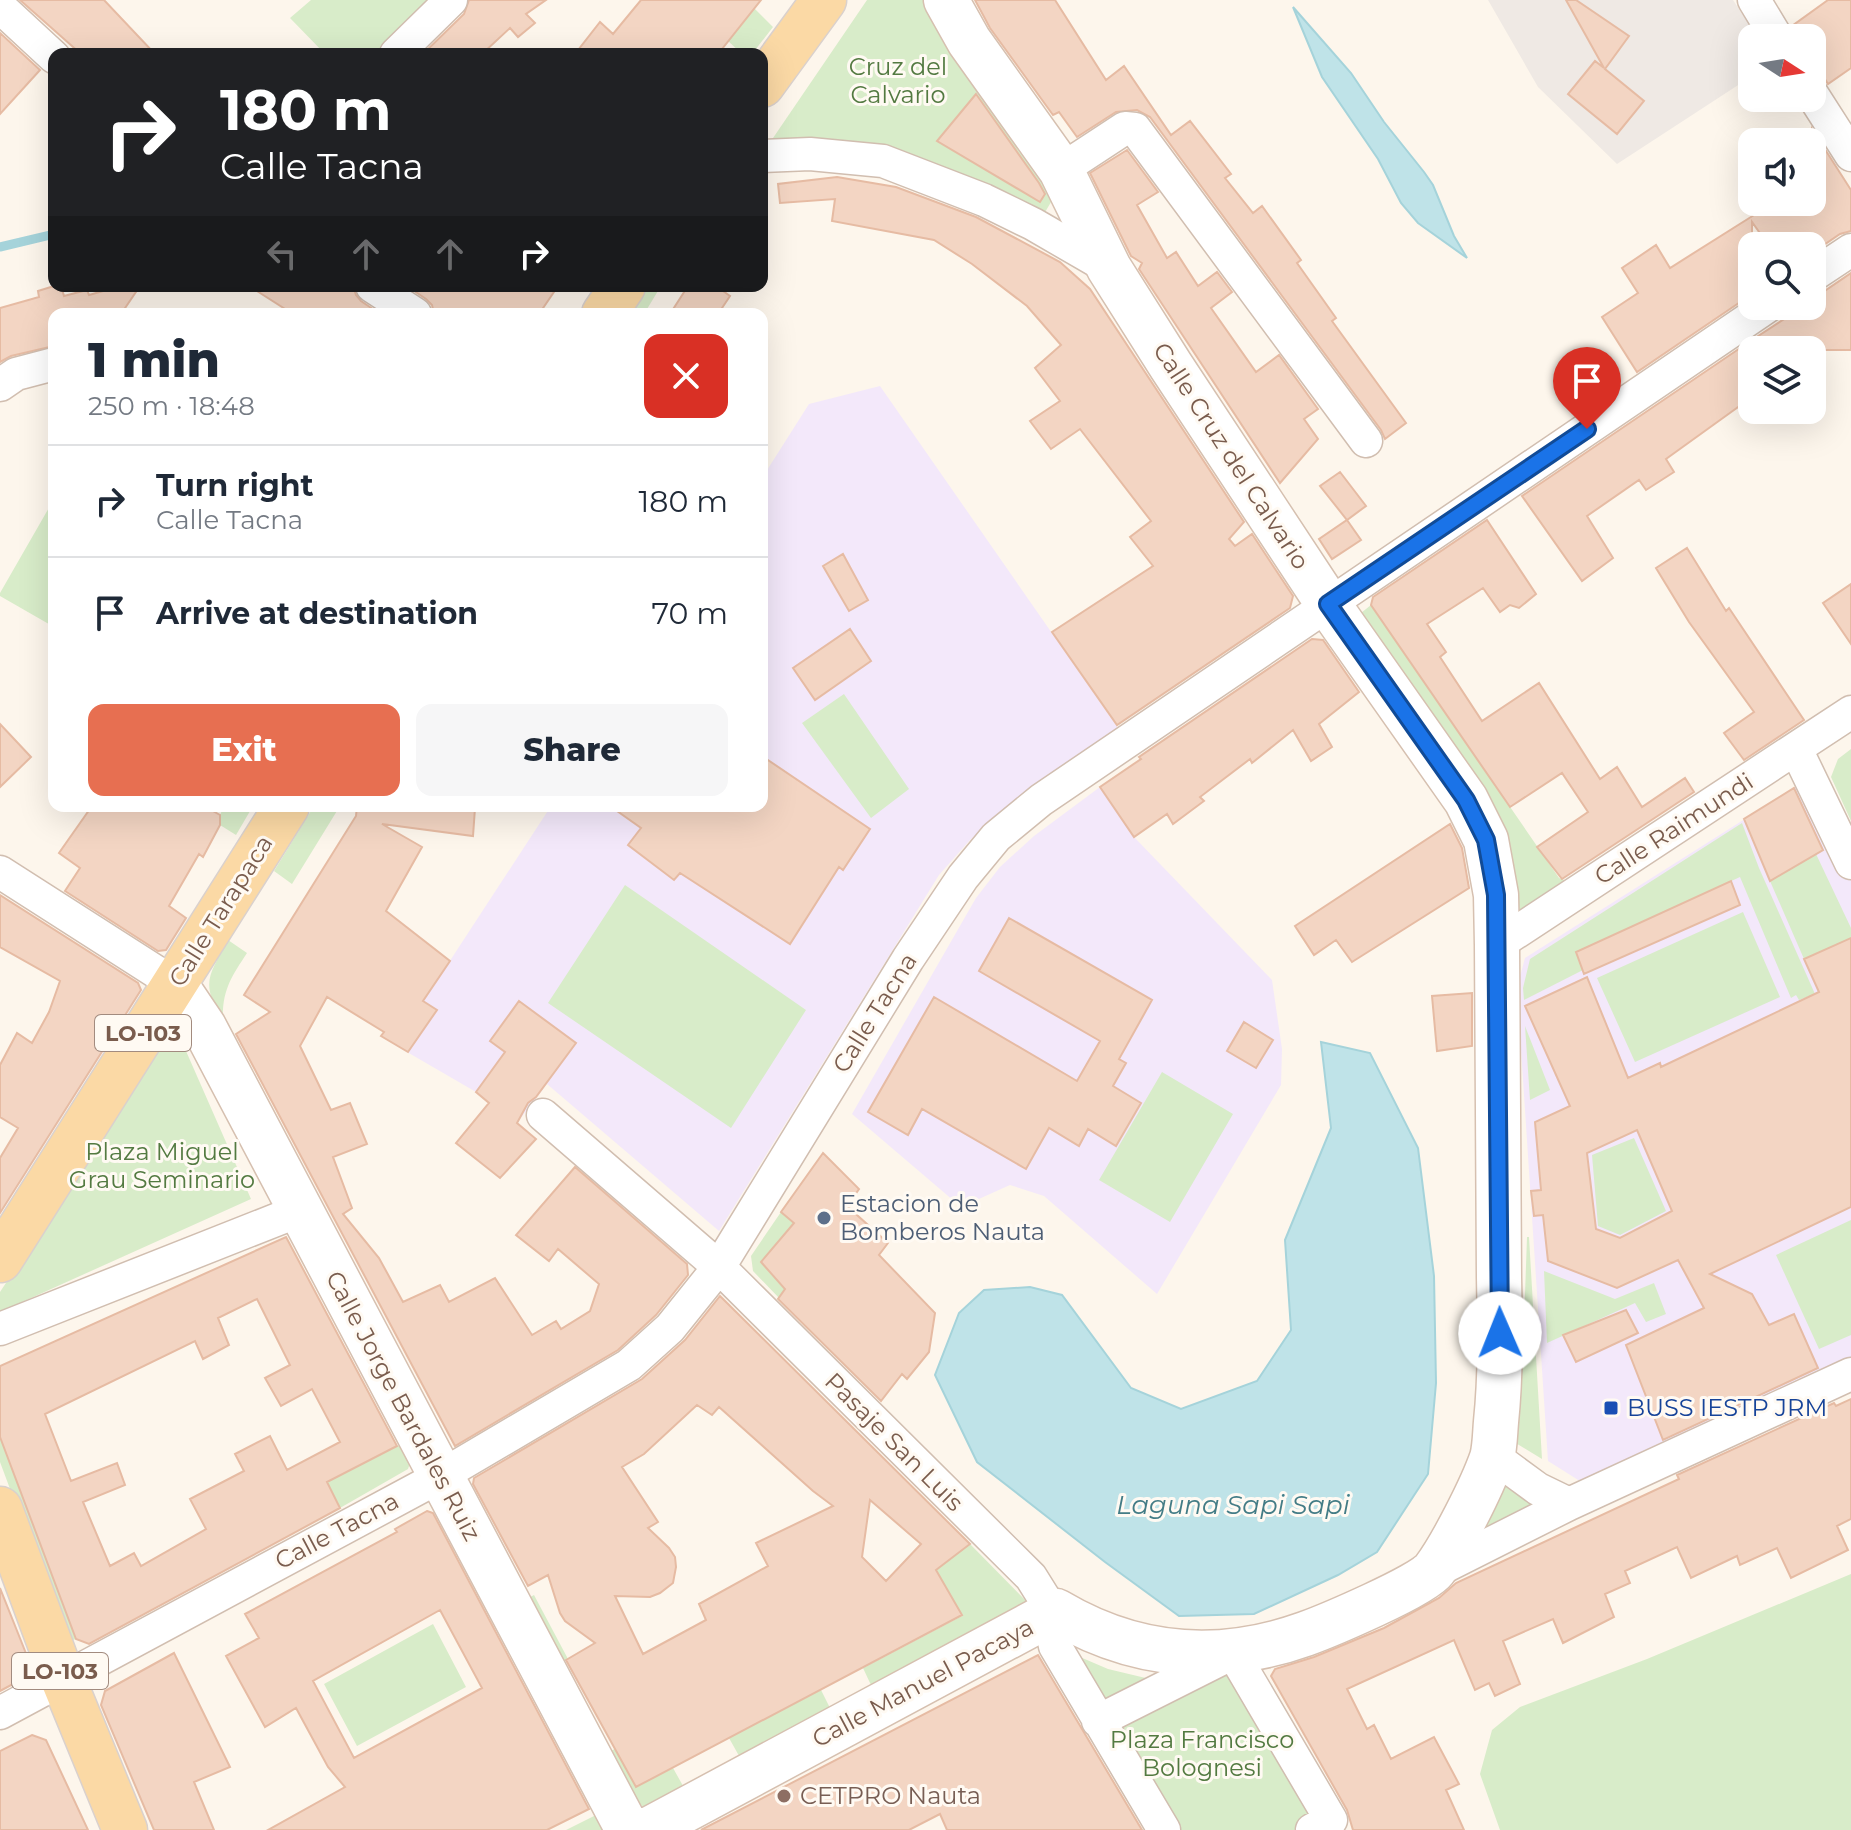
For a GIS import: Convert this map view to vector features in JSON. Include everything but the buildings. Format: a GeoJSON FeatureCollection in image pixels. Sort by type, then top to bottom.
{"type":"FeatureCollection","features":[{"type":"Feature","properties":{"kind":"main road"},"geometry":{"type":"LineString","coordinates":[[768,77],[824,0]]}},
{"type":"Feature","properties":{"kind":"main road","name":"Calle Tarapaca"},"geometry":{"type":"LineString","coordinates":[[0,1260],[283,812]]}},
{"type":"Feature","properties":{"kind":"main road","name":"LO-103"},"geometry":{"type":"LineString","coordinates":[[0,1509],[63,1679],[125,1830]]}},
{"type":"Feature","properties":{"kind":"street"},"geometry":{"type":"LineString","coordinates":[[402,48],[451,0]]}},
{"type":"Feature","properties":{"kind":"street","name":"Calle Cruz del Calvario"},"geometry":{"type":"LineString","coordinates":[[946,0],[969,41],[1061,170],[1109,268],[1328,604],[1466,800],[1486,840],[1496,895],[1501,1362],[1493,1456],[1466,1513],[1432,1573]]}},
{"type":"Feature","properties":{"kind":"street"},"geometry":{"type":"LineString","coordinates":[[1754,0],[1769,24]]}},
{"type":"Feature","properties":{"kind":"street"},"geometry":{"type":"LineString","coordinates":[[0,7],[48,51]]}},
{"type":"Feature","properties":{"kind":"street"},"geometry":{"type":"LineString","coordinates":[[1824,112],[1851,155]]}},
{"type":"Feature","properties":{"kind":"street"},"geometry":{"type":"LineString","coordinates":[[1061,170],[1125,128],[1135,129],[1366,441]]}},
{"type":"Feature","properties":{"kind":"street"},"geometry":{"type":"LineString","coordinates":[[768,156],[810,154],[883,161],[984,200],[1109,268]]}},
{"type":"Feature","properties":{"kind":"street"},"geometry":{"type":"LineString","coordinates":[[1826,267],[1851,250]]}},
{"type":"Feature","properties":{"kind":"street"},"geometry":{"type":"LineString","coordinates":[[381,292],[406,308]]}},
{"type":"Feature","properties":{"kind":"street","name":"Calle Tacna"},"geometry":{"type":"LineString","coordinates":[[0,1713],[439,1477],[629,1365],[670,1328],[719,1267],[908,959],[963,877],[996,837],[1041,800],[1747,320]]}},
{"type":"Feature","properties":{"kind":"street"},"geometry":{"type":"LineString","coordinates":[[0,385],[16,374],[48,366]]}},
{"type":"Feature","properties":{"kind":"street","name":"Calle Raimundi"},"geometry":{"type":"LineString","coordinates":[[1497,945],[1851,712]]}},
{"type":"Feature","properties":{"kind":"street"},"geometry":{"type":"LineString","coordinates":[[1796,749],[1851,863]]}},
{"type":"Feature","properties":{"kind":"street"},"geometry":{"type":"LineString","coordinates":[[0,872],[175,984]]}},
{"type":"Feature","properties":{"kind":"street","name":"Calle Jorge Bardales Ruiz"},"geometry":{"type":"LineString","coordinates":[[175,984],[204,1027],[628,1830]]}},
{"type":"Feature","properties":{"kind":"street","name":"Pasaje San Luis"},"geometry":{"type":"LineString","coordinates":[[543,1115],[719,1267],[1031,1577],[1046,1601],[1055,1646],[1164,1830]]}},
{"type":"Feature","properties":{"kind":"street"},"geometry":{"type":"LineString","coordinates":[[0,1329],[301,1210]]}},
{"type":"Feature","properties":{"kind":"street"},"geometry":{"type":"LineString","coordinates":[[1432,1573],[1569,1504],[1851,1374]]}},
{"type":"Feature","properties":{"kind":"street"},"geometry":{"type":"LineString","coordinates":[[1493,1456],[1538,1489],[1569,1504]]}},
{"type":"Feature","properties":{"kind":"street","name":"Calle Manuel Pacaya"},"geometry":{"type":"LineString","coordinates":[[648,1830],[1056,1611],[1089,1630],[1155,1649],[1201,1655],[1233,1653],[1283,1642],[1332,1624],[1432,1573]]}},
{"type":"Feature","properties":{"kind":"street"},"geometry":{"type":"LineString","coordinates":[[1098,1721],[1233,1653],[1321,1825]]}},
{"type":"Feature","properties":{"kind":"shaded area"},"geometry":{"type":"Polygon","coordinates":[[[1488,0],[1733,0],[1749,24],[1738,24],[1738,85],[1617,164],[1538,87],[1488,0]]]}},
{"type":"Feature","properties":{"kind":"shaded area"},"geometry":{"type":"Polygon","coordinates":[[[880,386],[1118,728],[1044,778],[1004,810],[970,840],[939,875],[719,1231],[547,1084],[517,1123],[476,1092],[395,1045],[547,812],[768,812],[768,469],[809,404],[880,386]]]}},
{"type":"Feature","properties":{"kind":"shaded area"},"geometry":{"type":"Polygon","coordinates":[[[1797,786],[1808,790],[1851,880],[1851,1357],[1583,1483],[1548,1461],[1517,988],[1525,958],[1797,786]]]}},
{"type":"Feature","properties":{"kind":"shaded area"},"geometry":{"type":"Polygon","coordinates":[[[1100,787],[1134,837],[1272,980],[1282,1049],[1281,1085],[1157,1294],[1044,1196],[1010,1185],[961,1207],[852,1114],[976,898],[1000,867],[1034,836],[1100,787]]]}},
{"type":"Feature","properties":{"kind":"green space"},"geometry":{"type":"Polygon","coordinates":[[[311,0],[442,0],[391,48],[319,48],[290,18],[311,0]]]}},
{"type":"Feature","properties":{"kind":"green space","name":"Cruz del Calvario"},"geometry":{"type":"Polygon","coordinates":[[[867,0],[930,0],[1061,185],[1044,214],[880,148],[773,138],[867,0]]]}},
{"type":"Feature","properties":{"kind":"green space"},"geometry":{"type":"Polygon","coordinates":[[[754,8],[773,27],[757,48],[736,48],[727,40],[754,8]]]}},
{"type":"Feature","properties":{"kind":"green space"},"geometry":{"type":"Polygon","coordinates":[[[642,292],[657,292],[648,308],[632,308],[642,292]]]}},
{"type":"Feature","properties":{"kind":"green space"},"geometry":{"type":"Polygon","coordinates":[[[48,509],[48,624],[0,596],[48,509]]]}},
{"type":"Feature","properties":{"kind":"green space"},"geometry":{"type":"Polygon","coordinates":[[[1371,605],[1559,878],[1572,883],[1524,913],[1517,910],[1468,768],[1361,613],[1371,605]]]}},
{"type":"Feature","properties":{"kind":"green space"},"geometry":{"type":"Polygon","coordinates":[[[844,694],[909,789],[871,818],[802,723],[844,694]]]}},
{"type":"Feature","properties":{"kind":"green space"},"geometry":{"type":"Polygon","coordinates":[[[1851,749],[1851,821],[1831,777],[1838,759],[1851,749]]]}},
{"type":"Feature","properties":{"kind":"green space"},"geometry":{"type":"Polygon","coordinates":[[[221,812],[249,812],[236,835],[220,825],[221,812]]]}},
{"type":"Feature","properties":{"kind":"green space"},"geometry":{"type":"Polygon","coordinates":[[[310,812],[336,812],[292,884],[274,871],[310,812]]]}},
{"type":"Feature","properties":{"kind":"green space"},"geometry":{"type":"Polygon","coordinates":[[[1742,823],[1815,994],[1799,1000],[1796,995],[1791,998],[1740,877],[1576,952],[1583,970],[1524,1000],[1523,988],[1530,959],[1742,823]]]}},
{"type":"Feature","properties":{"kind":"green space"},"geometry":{"type":"Polygon","coordinates":[[[1816,854],[1851,928],[1851,938],[1804,959],[1770,881],[1816,854]]]}},
{"type":"Feature","properties":{"kind":"green space"},"geometry":{"type":"Polygon","coordinates":[[[625,885],[806,1010],[731,1128],[548,1003],[625,885]]]}},
{"type":"Feature","properties":{"kind":"green space"},"geometry":{"type":"Polygon","coordinates":[[[1743,912],[1780,997],[1635,1062],[1597,978],[1743,912]]]}},
{"type":"Feature","properties":{"kind":"green space"},"geometry":{"type":"Polygon","coordinates":[[[228,940],[247,953],[226,991],[223,1019],[209,987],[212,970],[228,940]]]}},
{"type":"Feature","properties":{"kind":"green space","name":"Plaza Miguel Grau Seminario"},"geometry":{"type":"Polygon","coordinates":[[[175,1026],[251,1199],[0,1312],[0,1292],[175,1026]]]}},
{"type":"Feature","properties":{"kind":"green space"},"geometry":{"type":"Polygon","coordinates":[[[1525,1026],[1550,1090],[1530,1100],[1525,1026]]]}},
{"type":"Feature","properties":{"kind":"green space"},"geometry":{"type":"Polygon","coordinates":[[[1162,1072],[1233,1114],[1170,1222],[1099,1180],[1162,1072]]]}},
{"type":"Feature","properties":{"kind":"green space"},"geometry":{"type":"Polygon","coordinates":[[[1634,1138],[1666,1211],[1620,1235],[1598,1226],[1592,1155],[1634,1138]]]}},
{"type":"Feature","properties":{"kind":"green space"},"geometry":{"type":"Polygon","coordinates":[[[781,1212],[794,1223],[761,1262],[785,1289],[779,1298],[753,1271],[751,1256],[781,1212]]]}},
{"type":"Feature","properties":{"kind":"green space"},"geometry":{"type":"Polygon","coordinates":[[[1851,1220],[1851,1335],[1819,1349],[1776,1255],[1851,1220]]]}},
{"type":"Feature","properties":{"kind":"green space"},"geometry":{"type":"Polygon","coordinates":[[[1527,1237],[1542,1459],[1514,1442],[1523,1352],[1527,1237]]]}},
{"type":"Feature","properties":{"kind":"green space"},"geometry":{"type":"Polygon","coordinates":[[[1544,1271],[1615,1299],[1654,1283],[1666,1314],[1646,1322],[1635,1303],[1547,1343],[1544,1271]]]}},
{"type":"Feature","properties":{"kind":"green space"},"geometry":{"type":"Polygon","coordinates":[[[0,1437],[76,1639],[67,1642],[0,1462],[0,1437]]]}},
{"type":"Feature","properties":{"kind":"green space"},"geometry":{"type":"Polygon","coordinates":[[[340,1442],[354,1468],[402,1444],[411,1460],[408,1469],[340,1508],[314,1456],[340,1442]]]}},
{"type":"Feature","properties":{"kind":"green space"},"geometry":{"type":"Polygon","coordinates":[[[1501,1483],[1540,1507],[1470,1543],[1501,1483]]]}},
{"type":"Feature","properties":{"kind":"green space"},"geometry":{"type":"Polygon","coordinates":[[[970,1544],[1028,1603],[878,1700],[863,1668],[962,1616],[936,1570],[970,1544]]]}},
{"type":"Feature","properties":{"kind":"green space"},"geometry":{"type":"Polygon","coordinates":[[[1851,1574],[1851,1830],[1500,1830],[1480,1774],[1492,1730],[1520,1707],[1647,1659],[1851,1574]]]}},
{"type":"Feature","properties":{"kind":"green space"},"geometry":{"type":"Polygon","coordinates":[[[534,1595],[568,1659],[556,1665],[523,1601],[534,1595]]]}},
{"type":"Feature","properties":{"kind":"green space"},"geometry":{"type":"Polygon","coordinates":[[[433,1624],[466,1687],[357,1746],[324,1684],[433,1624]]]}},
{"type":"Feature","properties":{"kind":"green space"},"geometry":{"type":"Polygon","coordinates":[[[1073,1654],[1108,1669],[1154,1680],[1100,1708],[1073,1654]]]}},
{"type":"Feature","properties":{"kind":"green space","name":"Plaza Francisco Bolognesi"},"geometry":{"type":"Polygon","coordinates":[[[1226,1663],[1313,1819],[1294,1830],[1174,1830],[1109,1727],[1226,1663]]]}},
{"type":"Feature","properties":{"kind":"green space"},"geometry":{"type":"Polygon","coordinates":[[[821,1690],[834,1716],[743,1763],[729,1738],[821,1690]]]}},
{"type":"Feature","properties":{"kind":"green space"},"geometry":{"type":"Polygon","coordinates":[[[616,1748],[636,1787],[673,1768],[687,1793],[648,1808],[632,1802],[603,1756],[616,1748]]]}},
{"type":"Feature","properties":{"kind":"green space"},"geometry":{"type":"Polygon","coordinates":[[[596,1815],[604,1830],[566,1830],[596,1815]]]}},
{"type":"Feature","properties":{"kind":"water"},"geometry":{"type":"Polygon","coordinates":[[[1293,7],[1351,73],[1384,122],[1424,172],[1467,258],[1418,223],[1401,203],[1378,159],[1322,77],[1293,7]]]}},
{"type":"Feature","properties":{"kind":"water","name":"Laguna Sapi Sapi"},"geometry":{"type":"Polygon","coordinates":[[[1321,1042],[1370,1053],[1418,1148],[1434,1276],[1436,1383],[1428,1474],[1377,1552],[1338,1575],[1254,1614],[1179,1616],[977,1462],[935,1375],[959,1313],[984,1290],[1030,1287],[1062,1295],[1131,1388],[1181,1409],[1257,1381],[1291,1330],[1285,1240],[1331,1128],[1321,1042]]]}},
{"type":"Feature","properties":{"kind":"waterway"},"geometry":{"type":"LineString","coordinates":[[0,247],[48,235]]}},
{"type":"Feature","properties":{"kind":"place","name":"Estacion de Bomberos Nauta"},"geometry":{"type":"Point","coordinates":[824,1218]}},
{"type":"Feature","properties":{"kind":"place","name":"BUSS IESTP JRM"},"geometry":{"type":"Point","coordinates":[1611,1408]}},
{"type":"Feature","properties":{"kind":"place","name":"CETPRO Nauta"},"geometry":{"type":"Point","coordinates":[784,1796]}},
{"type":"Feature","properties":{"kind":"route"},"geometry":{"type":"LineString","coordinates":[[1500,1333],[1496,895],[1486,840],[1466,800],[1328,604],[1587,429]]}}]}
